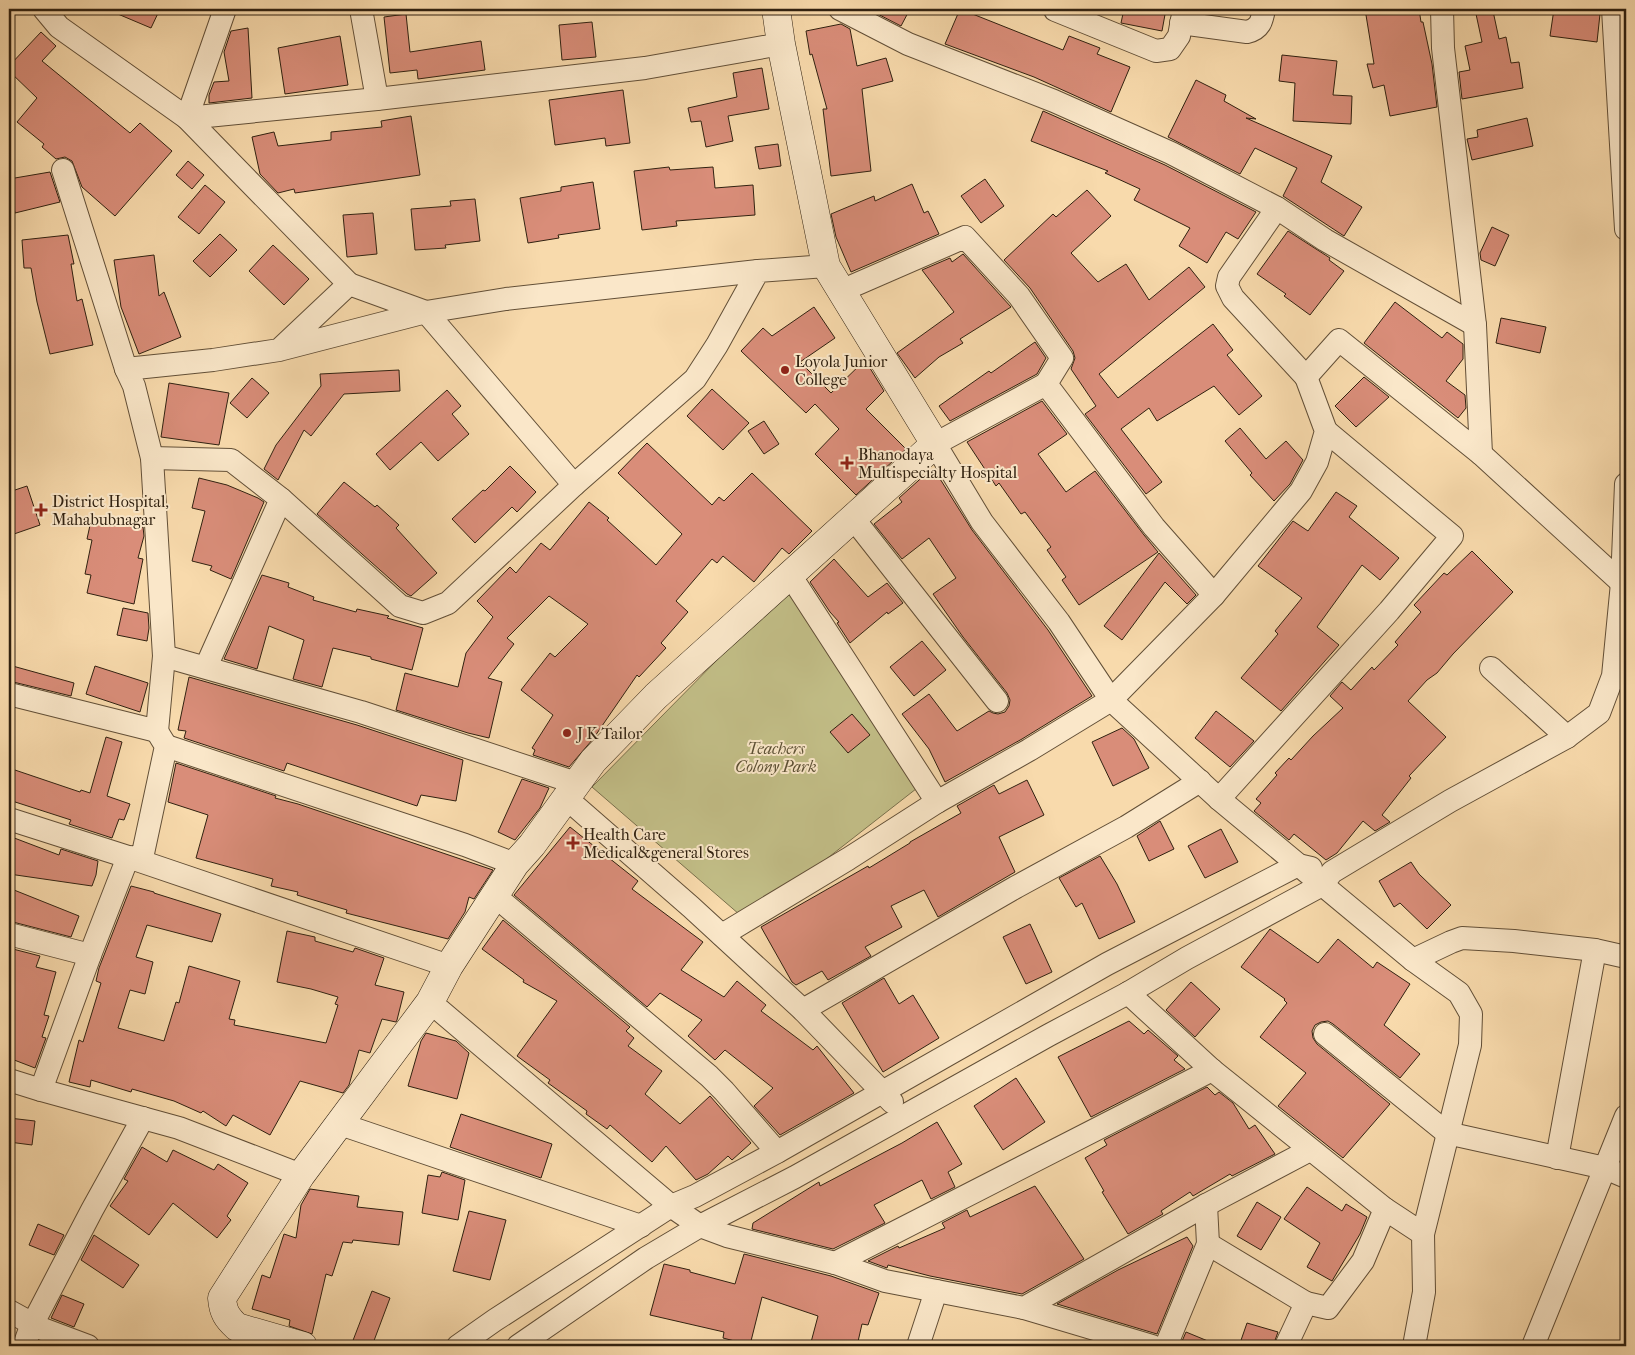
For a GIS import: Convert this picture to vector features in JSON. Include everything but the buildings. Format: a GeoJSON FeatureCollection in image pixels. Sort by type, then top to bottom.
{"type":"FeatureCollection","features":[{"type":"Feature","properties":{"kind":"street"},"geometry":{"type":"LineString","coordinates":[[44,9],[59,27],[187,118],[349,284],[426,312],[574,485]]}},
{"type":"Feature","properties":{"kind":"street"},"geometry":{"type":"LineString","coordinates":[[187,118],[225,9]]}},
{"type":"Feature","properties":{"kind":"street"},"geometry":{"type":"LineString","coordinates":[[361,9],[377,99]]}},
{"type":"Feature","properties":{"kind":"street"},"geometry":{"type":"LineString","coordinates":[[776,9],[781,44],[826,266],[982,522],[1059,622],[1111,700],[1219,799],[1298,864],[1327,878],[1413,960],[1459,993],[1471,1014],[1470,1046],[1423,1234],[1424,1292],[1414,1346]]}},
{"type":"Feature","properties":{"kind":"street"},"geometry":{"type":"LineString","coordinates":[[840,9],[916,47],[1054,101],[1172,153],[1277,208],[1325,240],[1475,325]]}},
{"type":"Feature","properties":{"kind":"street"},"geometry":{"type":"LineString","coordinates":[[1055,9],[1156,51],[1170,49],[1179,36],[1182,16],[1247,32],[1254,30],[1260,25],[1264,9]]}},
{"type":"Feature","properties":{"kind":"street"},"geometry":{"type":"LineString","coordinates":[[1442,9],[1444,48],[1475,325],[1481,454]]}},
{"type":"Feature","properties":{"kind":"street"},"geometry":{"type":"LineString","coordinates":[[1613,9],[1626,229]]}},
{"type":"Feature","properties":{"kind":"street"},"geometry":{"type":"LineString","coordinates":[[187,118],[377,99],[645,68],[781,44]]}},
{"type":"Feature","properties":{"kind":"street"},"geometry":{"type":"LineString","coordinates":[[63,170],[126,369],[134,386],[152,458],[164,656],[162,739],[142,858],[128,857]]}},
{"type":"Feature","properties":{"kind":"street"},"geometry":{"type":"LineString","coordinates":[[1219,799],[1389,611],[1452,536],[1326,431],[1306,376],[1233,298],[1227,286],[1229,278],[1277,208]]}},
{"type":"Feature","properties":{"kind":"street"},"geometry":{"type":"LineString","coordinates":[[303,1346],[237,1326],[223,1310],[222,1298],[301,1175],[430,1002],[449,966],[515,864],[532,845],[594,761],[656,696],[935,444],[1046,384],[1062,358],[1019,296],[965,237],[841,291]]}},
{"type":"Feature","properties":{"kind":"street"},"geometry":{"type":"LineString","coordinates":[[126,369],[213,360],[279,350],[426,312],[506,299],[758,271],[826,266]]}},
{"type":"Feature","properties":{"kind":"street"},"geometry":{"type":"LineString","coordinates":[[152,458],[231,460],[281,499],[400,606],[423,613],[448,603],[574,485],[695,379],[717,345],[758,271]]}},
{"type":"Feature","properties":{"kind":"street"},"geometry":{"type":"LineString","coordinates":[[279,350],[349,284]]}},
{"type":"Feature","properties":{"kind":"street"},"geometry":{"type":"LineString","coordinates":[[1306,376],[1339,340],[1481,454],[1622,583]]}},
{"type":"Feature","properties":{"kind":"street"},"geometry":{"type":"LineString","coordinates":[[1046,384],[1154,527],[1214,595]]}},
{"type":"Feature","properties":{"kind":"street"},"geometry":{"type":"LineString","coordinates":[[722,935],[848,859],[937,802],[1029,750],[1111,700],[1214,595],[1301,491],[1317,462],[1326,431]]}},
{"type":"Feature","properties":{"kind":"street"},"geometry":{"type":"LineString","coordinates":[[518,1346],[646,1258],[700,1226],[794,1177],[906,1116],[1049,1034],[1128,993],[1327,878],[1450,801],[1567,737],[1599,713],[1613,676],[1623,619],[1622,583],[1626,484]]}},
{"type":"Feature","properties":{"kind":"street"},"geometry":{"type":"LineString","coordinates":[[206,667],[281,499]]}},
{"type":"Feature","properties":{"kind":"street"},"geometry":{"type":"LineString","coordinates":[[853,518],[997,700]]}},
{"type":"Feature","properties":{"kind":"street"},"geometry":{"type":"LineString","coordinates":[[790,575],[937,802]]}},
{"type":"Feature","properties":{"kind":"street"},"geometry":{"type":"LineString","coordinates":[[164,656],[361,712],[571,791],[803,1010],[906,1116]]}},
{"type":"Feature","properties":{"kind":"street"},"geometry":{"type":"LineString","coordinates":[[1491,668],[1567,737]]}},
{"type":"Feature","properties":{"kind":"street"},"geometry":{"type":"LineString","coordinates":[[9,694],[162,739],[515,864]]}},
{"type":"Feature","properties":{"kind":"street"},"geometry":{"type":"LineString","coordinates":[[803,1010],[1016,887],[1126,827],[1200,781]]}},
{"type":"Feature","properties":{"kind":"street"},"geometry":{"type":"LineString","coordinates":[[9,819],[128,857],[449,966]]}},
{"type":"Feature","properties":{"kind":"street"},"geometry":{"type":"LineString","coordinates":[[41,1090],[128,857]]}},
{"type":"Feature","properties":{"kind":"street"},"geometry":{"type":"LineString","coordinates":[[458,1346],[671,1206],[695,1196],[777,1152],[1107,964],[1298,864]]}},
{"type":"Feature","properties":{"kind":"street"},"geometry":{"type":"LineString","coordinates":[[495,896],[709,1076],[777,1152]]}},
{"type":"Feature","properties":{"kind":"street"},"geometry":{"type":"LineString","coordinates":[[9,934],[90,955]]}},
{"type":"Feature","properties":{"kind":"street"},"geometry":{"type":"LineString","coordinates":[[1413,960],[1462,938],[1514,941],[1595,950],[1626,957]]}},
{"type":"Feature","properties":{"kind":"street"},"geometry":{"type":"LineString","coordinates":[[1557,1158],[1595,950]]}},
{"type":"Feature","properties":{"kind":"street"},"geometry":{"type":"LineString","coordinates":[[1128,993],[1212,1070],[1385,1209],[1423,1234]]}},
{"type":"Feature","properties":{"kind":"street"},"geometry":{"type":"LineString","coordinates":[[430,1002],[671,1206],[700,1226],[727,1236],[835,1263],[885,1281],[1024,1308],[1152,1346]]}},
{"type":"Feature","properties":{"kind":"street"},"geometry":{"type":"LineString","coordinates":[[1325,1034],[1447,1133],[1605,1168],[1626,1177]]}},
{"type":"Feature","properties":{"kind":"street"},"geometry":{"type":"LineString","coordinates":[[835,1263],[1212,1070]]}},
{"type":"Feature","properties":{"kind":"street"},"geometry":{"type":"LineString","coordinates":[[9,1080],[178,1128],[301,1175]]}},
{"type":"Feature","properties":{"kind":"street"},"geometry":{"type":"LineString","coordinates":[[1533,1346],[1626,1116]]}},
{"type":"Feature","properties":{"kind":"street"},"geometry":{"type":"LineString","coordinates":[[24,1346],[32,1324],[143,1118]]}},
{"type":"Feature","properties":{"kind":"street"},"geometry":{"type":"LineString","coordinates":[[340,1124],[641,1226]]}},
{"type":"Feature","properties":{"kind":"street"},"geometry":{"type":"LineString","coordinates":[[1024,1308],[1206,1205],[1310,1150]]}},
{"type":"Feature","properties":{"kind":"street"},"geometry":{"type":"LineString","coordinates":[[1166,1346],[1208,1244],[1206,1205]]}},
{"type":"Feature","properties":{"kind":"street"},"geometry":{"type":"LineString","coordinates":[[1208,1244],[1306,1303],[1328,1308],[1363,1261],[1385,1209]]}},
{"type":"Feature","properties":{"kind":"street"},"geometry":{"type":"LineString","coordinates":[[918,1346],[936,1291]]}},
{"type":"Feature","properties":{"kind":"street"},"geometry":{"type":"LineString","coordinates":[[534,1296],[572,1308]]}},
{"type":"Feature","properties":{"kind":"street"},"geometry":{"type":"LineString","coordinates":[[1286,1346],[1306,1303]]}},
{"type":"Feature","properties":{"kind":"street"},"geometry":{"type":"LineString","coordinates":[[9,1311],[32,1324],[88,1346]]}},
{"type":"Feature","properties":{"kind":"green space","name":"Teachers Colony Park"},"geometry":{"type":"Polygon","coordinates":[[[789,587],[930,778],[747,921],[592,787],[789,587]]]}},
{"type":"Feature","properties":{"kind":"place","name":"Loyola Junior College"},"geometry":{"type":"Point","coordinates":[785,370]}},
{"type":"Feature","properties":{"kind":"place","name":"Bhanodaya Multispecialty Hospital"},"geometry":{"type":"Point","coordinates":[847,463]}},
{"type":"Feature","properties":{"kind":"place","name":"District Hospital, Mahabubnagar"},"geometry":{"type":"Point","coordinates":[41,510]}},
{"type":"Feature","properties":{"kind":"place","name":"J K Tailor"},"geometry":{"type":"Point","coordinates":[567,733]}},
{"type":"Feature","properties":{"kind":"place","name":"Health Care Medical&general Stores"},"geometry":{"type":"Point","coordinates":[573,843]}}]}
